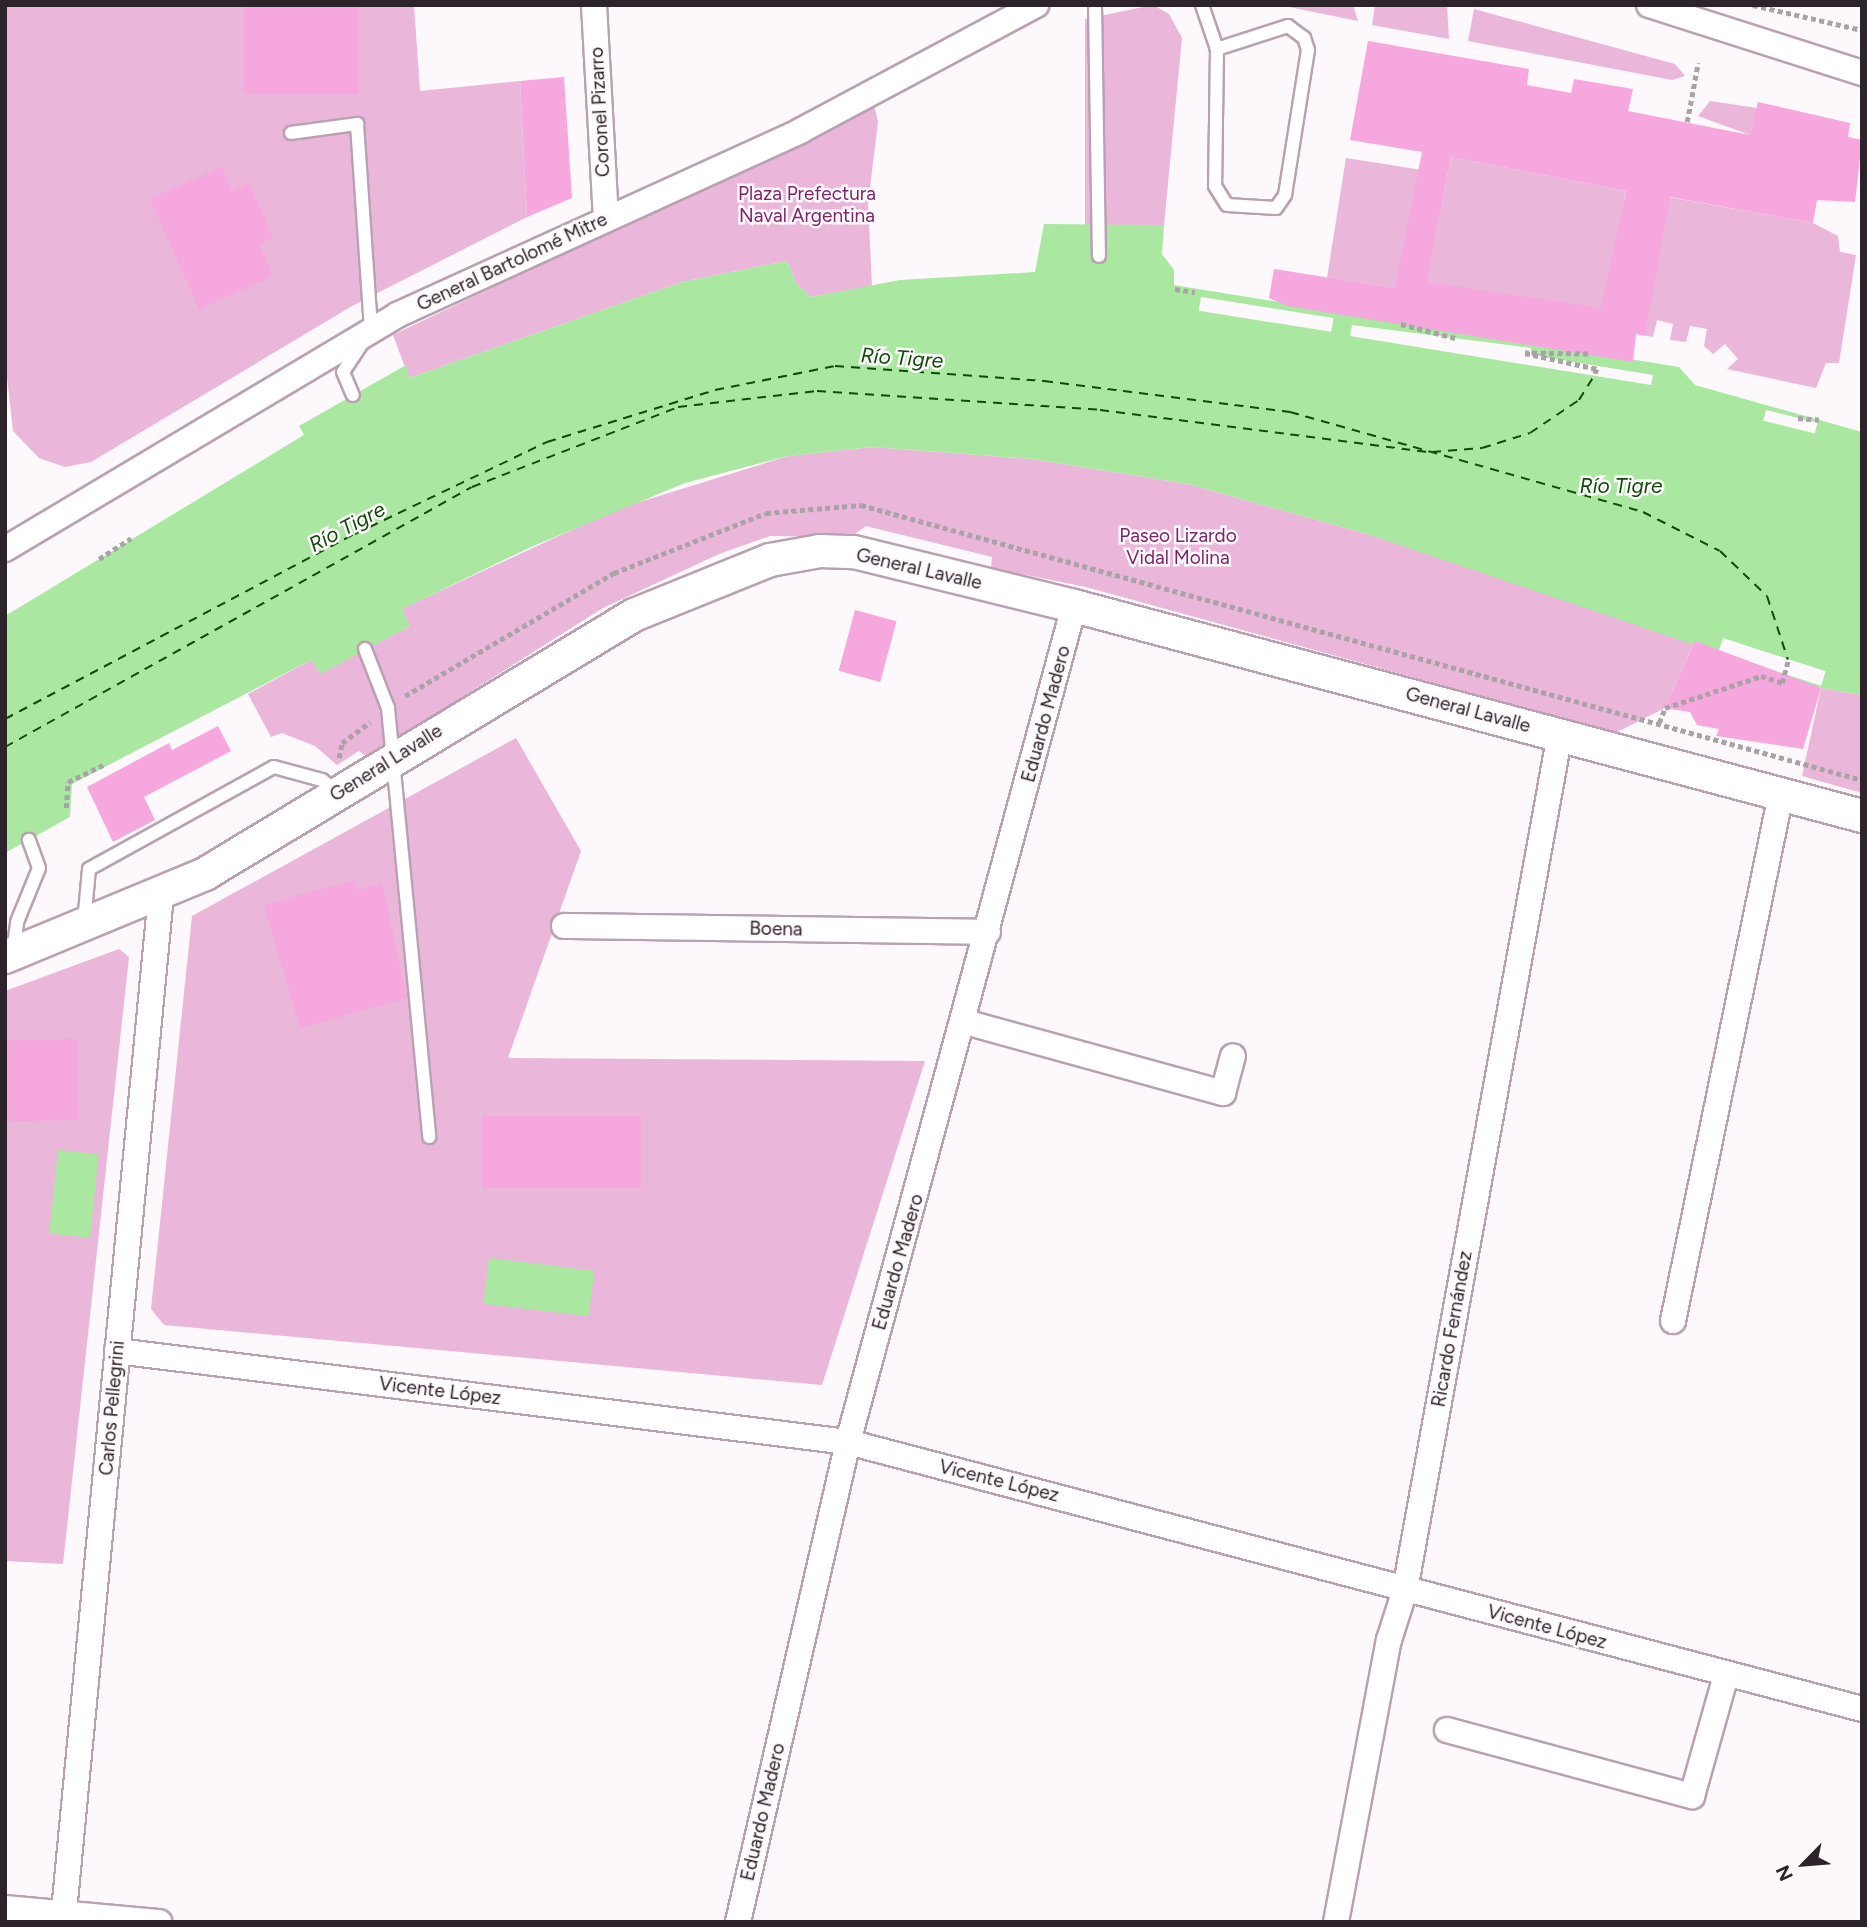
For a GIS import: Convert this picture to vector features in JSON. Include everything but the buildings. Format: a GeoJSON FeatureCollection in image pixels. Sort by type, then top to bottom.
{"type":"FeatureCollection","features":[{"type":"Feature","properties":{"kind":"street","name":"Coronel Pizarro"},"geometry":{"type":"LineString","coordinates":[[594,5],[606,219]]}},
{"type":"Feature","properties":{"kind":"street","name":"General Bartolomé Mitre"},"geometry":{"type":"LineString","coordinates":[[5,549],[371,330],[800,131],[1036,5]]}},
{"type":"Feature","properties":{"kind":"street"},"geometry":{"type":"LineString","coordinates":[[1649,5],[1862,73]]}},
{"type":"Feature","properties":{"kind":"street","name":"General Lavalle"},"geometry":{"type":"LineString","coordinates":[[8,961],[161,895],[330,787],[391,760],[634,615],[797,553],[854,552],[1074,606],[1862,816]]}},
{"type":"Feature","properties":{"kind":"street","name":"Eduardo Madero"},"geometry":{"type":"LineString","coordinates":[[738,1922],[848,1442],[965,1023],[1074,606]]}},
{"type":"Feature","properties":{"kind":"street","name":"Ricardo Fernández"},"geometry":{"type":"LineString","coordinates":[[1336,1922],[1389,1640],[1405,1590],[1560,734]]}},
{"type":"Feature","properties":{"kind":"street"},"geometry":{"type":"LineString","coordinates":[[1673,1321],[1781,794]]}},
{"type":"Feature","properties":{"kind":"street","name":"Carlos Pellegrini"},"geometry":{"type":"LineString","coordinates":[[63,1917],[161,895]]}},
{"type":"Feature","properties":{"kind":"street","name":"Boena"},"geometry":{"type":"LineString","coordinates":[[564,926],[988,932]]}},
{"type":"Feature","properties":{"kind":"street"},"geometry":{"type":"LineString","coordinates":[[965,1023],[1223,1093],[1233,1056]]}},
{"type":"Feature","properties":{"kind":"street","name":"Vicente López"},"geometry":{"type":"LineString","coordinates":[[117,1350],[848,1442],[1862,1709]]}},
{"type":"Feature","properties":{"kind":"street"},"geometry":{"type":"LineString","coordinates":[[1447,1730],[1692,1796],[1726,1675]]}},
{"type":"Feature","properties":{"kind":"street"},"geometry":{"type":"LineString","coordinates":[[5,1908],[63,1917],[159,1922]]}},
{"type":"Feature","properties":{"kind":"lane"},"geometry":{"type":"LineString","coordinates":[[1095,5],[1099,256]]}},
{"type":"Feature","properties":{"kind":"lane"},"geometry":{"type":"LineString","coordinates":[[1202,5],[1217,49],[1215,186],[1227,205],[1276,208],[1285,195],[1308,50],[1304,38],[1288,26],[1217,49]]}},
{"type":"Feature","properties":{"kind":"lane"},"geometry":{"type":"LineString","coordinates":[[291,133],[357,124],[371,330],[343,372],[353,395]]}},
{"type":"Feature","properties":{"kind":"lane"},"geometry":{"type":"LineString","coordinates":[[365,649],[388,708],[429,1137]]}},
{"type":"Feature","properties":{"kind":"lane"},"geometry":{"type":"LineString","coordinates":[[84,926],[89,869],[274,767],[330,787]]}},
{"type":"Feature","properties":{"kind":"lane"},"geometry":{"type":"LineString","coordinates":[[8,961],[17,922],[39,868],[29,839]]}},
{"type":"Feature","properties":{"kind":"path"},"geometry":{"type":"LineString","coordinates":[[1752,5],[1862,30]]}},
{"type":"Feature","properties":{"kind":"path"},"geometry":{"type":"LineString","coordinates":[[1687,122],[1698,63]]}},
{"type":"Feature","properties":{"kind":"path"},"geometry":{"type":"LineString","coordinates":[[1175,289],[1195,292]]}},
{"type":"Feature","properties":{"kind":"path"},"geometry":{"type":"LineString","coordinates":[[1401,324],[1455,338]]}},
{"type":"Feature","properties":{"kind":"path"},"geometry":{"type":"LineString","coordinates":[[1588,355],[1531,352],[1527,357],[1597,369],[1594,376]]}},
{"type":"Feature","properties":{"kind":"path"},"geometry":{"type":"LineString","coordinates":[[1798,418],[1819,420]]}},
{"type":"Feature","properties":{"kind":"path"},"geometry":{"type":"LineString","coordinates":[[330,787],[336,773],[342,743],[388,708],[614,573],[766,513],[861,505],[1862,780]]}},
{"type":"Feature","properties":{"kind":"path"},"geometry":{"type":"LineString","coordinates":[[99,559],[131,538]]}},
{"type":"Feature","properties":{"kind":"path"},"geometry":{"type":"LineString","coordinates":[[1665,708],[1761,676],[1782,683],[1788,660]]}},
{"type":"Feature","properties":{"kind":"path"},"geometry":{"type":"LineString","coordinates":[[66,808],[68,782],[103,765]]}},
{"type":"Feature","properties":{"kind":"green space"},"geometry":{"type":"Polygon","coordinates":[[[5,5],[414,5],[420,91],[520,81],[527,217],[352,306],[91,462],[65,467],[39,458],[13,431],[5,359],[5,5]]]}},
{"type":"Feature","properties":{"kind":"green space"},"geometry":{"type":"Polygon","coordinates":[[[1153,5],[1169,14],[1182,38],[1164,225],[1085,225],[1085,19],[1153,5]]]}},
{"type":"Feature","properties":{"kind":"green space"},"geometry":{"type":"Polygon","coordinates":[[[1279,5],[1353,5],[1358,21],[1279,5]]]}},
{"type":"Feature","properties":{"kind":"green space"},"geometry":{"type":"Polygon","coordinates":[[[1375,5],[1447,5],[1449,39],[1372,25],[1375,5]]]}},
{"type":"Feature","properties":{"kind":"green space"},"geometry":{"type":"Polygon","coordinates":[[[1474,9],[1675,64],[1685,76],[1672,80],[1468,41],[1474,9]]]}},
{"type":"Feature","properties":{"kind":"green space"},"geometry":{"type":"Polygon","coordinates":[[[1710,101],[1757,108],[1750,135],[1698,116],[1710,101]]]}},
{"type":"Feature","properties":{"kind":"green space","name":"Plaza Prefectura Naval Argentina"},"geometry":{"type":"Polygon","coordinates":[[[874,105],[878,122],[868,204],[872,286],[811,297],[796,283],[787,261],[682,282],[409,378],[393,335],[874,105]]]}},
{"type":"Feature","properties":{"kind":"green space"},"geometry":{"type":"Polygon","coordinates":[[[1451,157],[1626,191],[1599,329],[1424,295],[1451,157]]]}},
{"type":"Feature","properties":{"kind":"green space"},"geometry":{"type":"Polygon","coordinates":[[[1346,158],[1419,170],[1400,289],[1327,278],[1346,158]]]}},
{"type":"Feature","properties":{"kind":"green space"},"geometry":{"type":"Polygon","coordinates":[[[1657,195],[1813,223],[1838,236],[1840,252],[1856,255],[1839,363],[1826,363],[1816,388],[1727,369],[1738,359],[1725,344],[1713,354],[1704,346],[1707,329],[1690,326],[1686,342],[1670,340],[1673,324],[1657,320],[1653,337],[1637,334],[1657,195]]]}},
{"type":"Feature","properties":{"kind":"green space","name":"Paseo Lizardo Vidal Molina"},"geometry":{"type":"Polygon","coordinates":[[[872,447],[1032,459],[1188,484],[1367,534],[1695,641],[1665,708],[1615,733],[1086,587],[991,568],[992,557],[866,526],[851,537],[770,536],[719,554],[603,608],[367,757],[359,751],[337,765],[315,746],[282,733],[271,737],[248,694],[311,660],[320,673],[410,626],[401,609],[617,509],[788,456],[872,447]]]}},
{"type":"Feature","properties":{"kind":"green space"},"geometry":{"type":"Polygon","coordinates":[[[1821,688],[1862,695],[1862,793],[1802,776],[1821,688]]]}},
{"type":"Feature","properties":{"kind":"green space"},"geometry":{"type":"Polygon","coordinates":[[[516,738],[581,851],[508,1058],[925,1061],[822,1385],[164,1325],[151,1309],[192,916],[516,738]]]}},
{"type":"Feature","properties":{"kind":"green space"},"geometry":{"type":"Polygon","coordinates":[[[119,949],[129,957],[63,1564],[5,1561],[5,991],[119,949]]]}},
{"type":"Feature","properties":{"kind":"water","name":"Río Tigre"},"geometry":{"type":"Polygon","coordinates":[[[1044,224],[1164,225],[1162,254],[1174,270],[1174,285],[1679,367],[1695,385],[1862,432],[1862,695],[1821,688],[1367,534],[1188,484],[1032,459],[872,447],[788,456],[685,483],[531,547],[402,609],[410,626],[320,674],[311,660],[72,784],[70,817],[5,853],[5,616],[304,435],[299,426],[406,365],[409,378],[682,282],[787,261],[796,283],[811,297],[900,280],[1035,272],[1044,224]]]}},
{"type":"Feature","properties":{"kind":"water"},"geometry":{"type":"Polygon","coordinates":[[[58,1150],[99,1154],[90,1238],[49,1234],[58,1150]]]}},
{"type":"Feature","properties":{"kind":"water"},"geometry":{"type":"Polygon","coordinates":[[[489,1258],[594,1271],[589,1317],[483,1304],[489,1258]]]}},
{"type":"Feature","properties":{"kind":"pier"},"geometry":{"type":"Polygon","coordinates":[[[1201,297],[1333,318],[1331,332],[1199,311],[1201,297]]]}},
{"type":"Feature","properties":{"kind":"pier"},"geometry":{"type":"Polygon","coordinates":[[[1352,325],[1531,348],[1531,355],[1653,375],[1651,385],[1350,336],[1352,325]]]}},
{"type":"Feature","properties":{"kind":"pier"},"geometry":{"type":"Polygon","coordinates":[[[1766,410],[1817,423],[1815,433],[1763,421],[1766,410]]]}},
{"type":"Feature","properties":{"kind":"pier"},"geometry":{"type":"Polygon","coordinates":[[[1723,638],[1826,671],[1821,686],[1718,652],[1723,638]]]}},
{"type":"Feature","properties":{"kind":"ferry route"},"geometry":{"type":"LineString","coordinates":[[5,719],[355,534],[547,442],[715,390],[835,366],[1044,381],[1290,412],[1643,512],[1720,551],[1767,596],[1788,660]]}},
{"type":"Feature","properties":{"kind":"ferry route"},"geometry":{"type":"LineString","coordinates":[[1432,452],[1482,448],[1530,433],[1579,400],[1594,376]]}},
{"type":"Feature","properties":{"kind":"ferry route"},"geometry":{"type":"LineString","coordinates":[[5,747],[472,487],[678,407],[817,391],[1100,410],[1427,452]]}}]}
